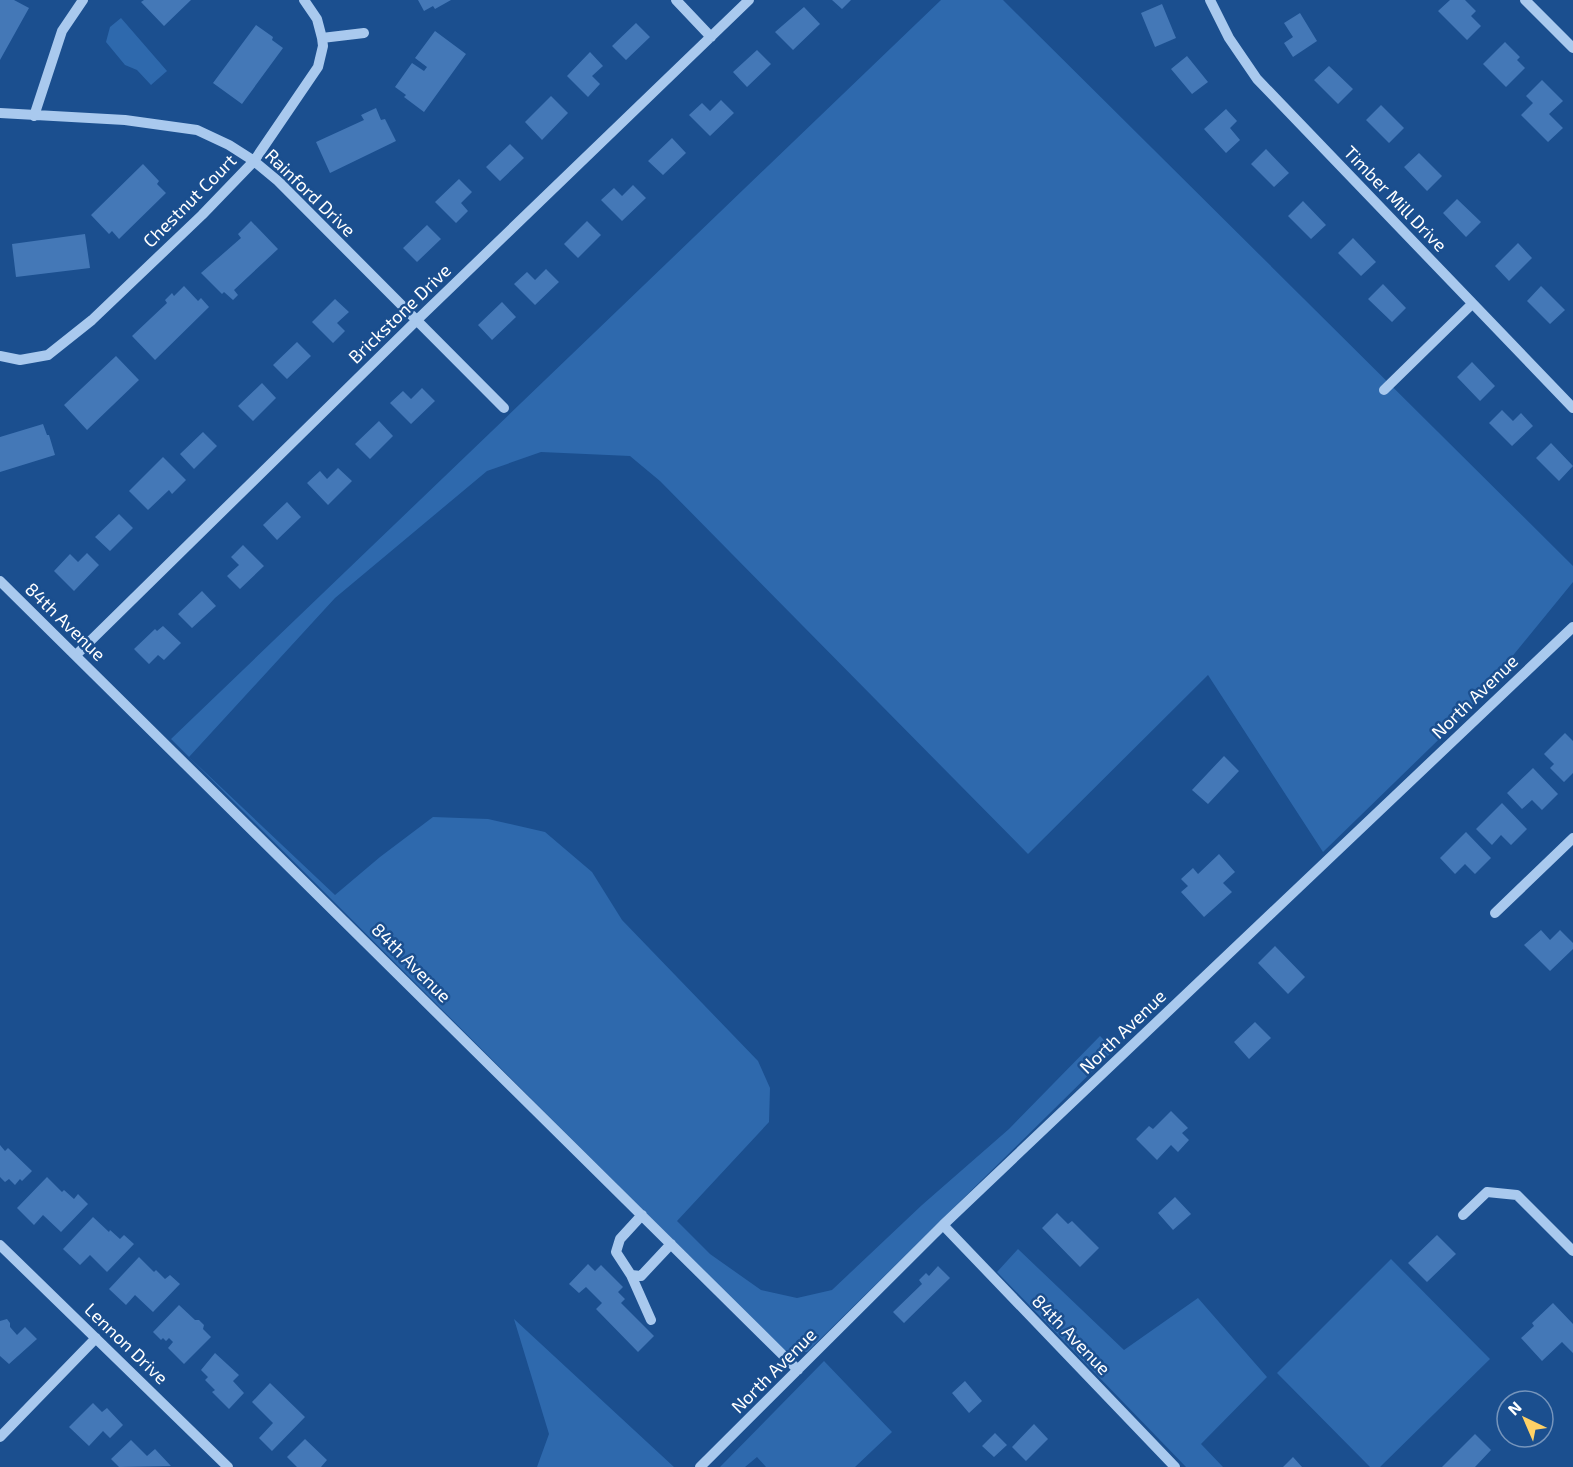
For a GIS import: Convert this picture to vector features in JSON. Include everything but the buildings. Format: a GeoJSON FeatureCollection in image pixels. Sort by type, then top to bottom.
{"type":"FeatureCollection","features":[{"type":"Feature","properties":{"kind":"street"},"geometry":{"type":"LineString","coordinates":[[34,116],[62,31],[83,0]]}},
{"type":"Feature","properties":{"kind":"street","name":"Chestnut Court"},"geometry":{"type":"LineString","coordinates":[[0,356],[20,360],[48,355],[101,312],[202,215],[254,160],[318,67],[323,46],[322,38],[317,19],[304,0]]}},
{"type":"Feature","properties":{"kind":"street"},"geometry":{"type":"LineString","coordinates":[[676,0],[711,37]]}},
{"type":"Feature","properties":{"kind":"street","name":"Brickstone Drive"},"geometry":{"type":"LineString","coordinates":[[76,655],[416,321],[749,0]]}},
{"type":"Feature","properties":{"kind":"street","name":"Timber Mill Drive"},"geometry":{"type":"LineString","coordinates":[[1210,0],[1229,38],[1257,79],[1573,408]]}},
{"type":"Feature","properties":{"kind":"street"},"geometry":{"type":"LineString","coordinates":[[1525,0],[1573,48]]}},
{"type":"Feature","properties":{"kind":"street"},"geometry":{"type":"LineString","coordinates":[[322,38],[364,33]]}},
{"type":"Feature","properties":{"kind":"street","name":"Rainford Drive"},"geometry":{"type":"LineString","coordinates":[[0,113],[125,120],[197,130],[230,144],[254,160],[278,181],[504,408]]}},
{"type":"Feature","properties":{"kind":"street"},"geometry":{"type":"LineString","coordinates":[[1384,390],[1472,304]]}},
{"type":"Feature","properties":{"kind":"street","name":"84th Avenue"},"geometry":{"type":"LineString","coordinates":[[0,581],[798,1370]]}},
{"type":"Feature","properties":{"kind":"street","name":"North Avenue"},"geometry":{"type":"LineString","coordinates":[[700,1467],[943,1226],[1573,627]]}},
{"type":"Feature","properties":{"kind":"street"},"geometry":{"type":"LineString","coordinates":[[1495,913],[1573,838]]}},
{"type":"Feature","properties":{"kind":"street"},"geometry":{"type":"LineString","coordinates":[[1463,1215],[1487,1192],[1517,1194],[1573,1251]]}},
{"type":"Feature","properties":{"kind":"street"},"geometry":{"type":"LineString","coordinates":[[642,1215],[620,1239],[616,1252],[631,1275],[651,1320]]}},
{"type":"Feature","properties":{"kind":"street","name":"84th Avenue"},"geometry":{"type":"LineString","coordinates":[[943,1226],[1175,1467]]}},
{"type":"Feature","properties":{"kind":"street"},"geometry":{"type":"LineString","coordinates":[[631,1275],[641,1276],[670,1244]]}},
{"type":"Feature","properties":{"kind":"street","name":"Lennon Drive"},"geometry":{"type":"LineString","coordinates":[[0,1245],[228,1467]]}},
{"type":"Feature","properties":{"kind":"street"},"geometry":{"type":"LineString","coordinates":[[0,1437],[96,1338]]}},
{"type":"Feature","properties":{"kind":"shaded area"},"geometry":{"type":"Polygon","coordinates":[[[941,0],[1003,0],[1573,566],[1573,582],[1466,713],[1323,852],[1208,675],[1028,854],[660,481],[630,456],[541,452],[487,471],[335,598],[189,757],[171,739],[941,0]]]}},
{"type":"Feature","properties":{"kind":"shaded area"},"geometry":{"type":"Polygon","coordinates":[[[121,18],[167,71],[151,85],[137,70],[125,65],[106,42],[110,27],[121,18]]]}},
{"type":"Feature","properties":{"kind":"shaded area"},"geometry":{"type":"Polygon","coordinates":[[[189,757],[335,895],[433,817],[488,819],[545,832],[592,872],[622,920],[758,1061],[770,1088],[769,1122],[677,1221],[710,1254],[761,1290],[797,1298],[832,1290],[922,1205],[1009,1129],[1100,1036],[1114,1050],[807,1352],[783,1350],[189,757]]]}},
{"type":"Feature","properties":{"kind":"shaded area"},"geometry":{"type":"Polygon","coordinates":[[[1018,1249],[1124,1350],[1198,1298],[1267,1377],[1201,1444],[1223,1467],[1186,1467],[997,1272],[1018,1249]]]}},
{"type":"Feature","properties":{"kind":"shaded area"},"geometry":{"type":"Polygon","coordinates":[[[1391,1259],[1490,1359],[1380,1467],[1370,1467],[1277,1373],[1391,1259]]]}},
{"type":"Feature","properties":{"kind":"shaded area"},"geometry":{"type":"Polygon","coordinates":[[[514,1319],[674,1467],[537,1467],[549,1434],[514,1319]]]}},
{"type":"Feature","properties":{"kind":"shaded area"},"geometry":{"type":"Polygon","coordinates":[[[824,1361],[892,1432],[855,1467],[766,1467],[757,1457],[745,1467],[720,1467],[824,1361]]]}}]}
